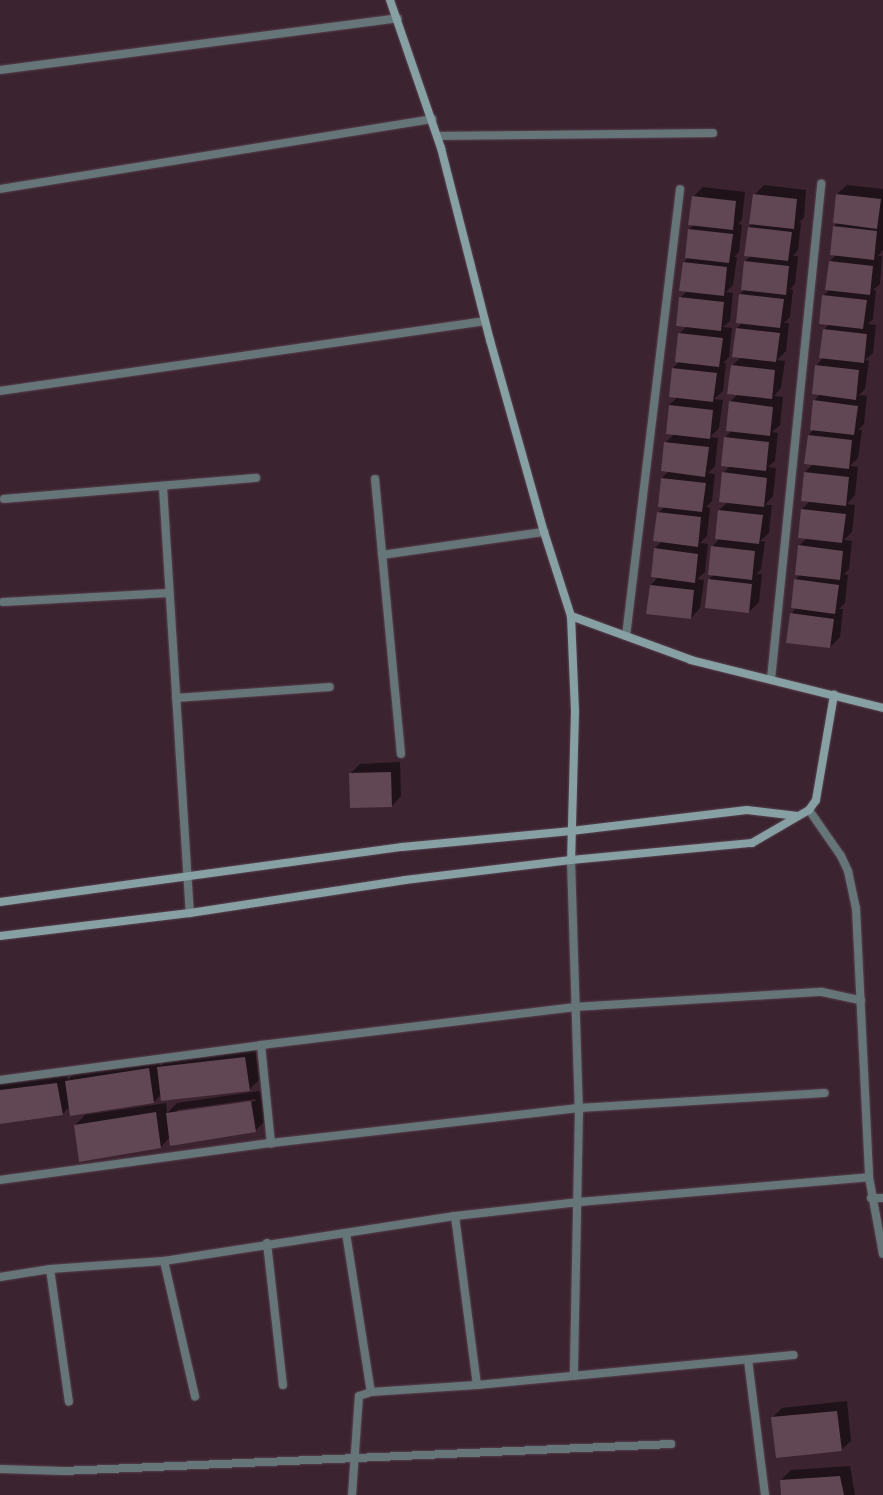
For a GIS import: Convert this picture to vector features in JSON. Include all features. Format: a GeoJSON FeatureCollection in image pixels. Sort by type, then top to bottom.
{"type":"FeatureCollection","features":[{"type":"Feature","properties":{"kind":"street"},"geometry":{"type":"LineString","coordinates":[[390,0],[398,18],[437,136],[485,321],[544,532],[571,616],[575,711],[571,860],[574,1007],[579,1108],[579,1202],[574,1376]]}},
{"type":"Feature","properties":{"kind":"street"},"geometry":{"type":"LineString","coordinates":[[0,70],[398,18]]}},
{"type":"Feature","properties":{"kind":"street"},"geometry":{"type":"LineString","coordinates":[[0,188],[432,119]]}},
{"type":"Feature","properties":{"kind":"street"},"geometry":{"type":"LineString","coordinates":[[437,136],[713,133]]}},
{"type":"Feature","properties":{"kind":"street"},"geometry":{"type":"LineString","coordinates":[[771,679],[821,184]]}},
{"type":"Feature","properties":{"kind":"street"},"geometry":{"type":"LineString","coordinates":[[626,636],[680,189]]}},
{"type":"Feature","properties":{"kind":"street"},"geometry":{"type":"LineString","coordinates":[[0,391],[485,321]]}},
{"type":"Feature","properties":{"kind":"street"},"geometry":{"type":"LineString","coordinates":[[4,499],[163,487],[256,478]]}},
{"type":"Feature","properties":{"kind":"street"},"geometry":{"type":"LineString","coordinates":[[374,479],[401,754]]}},
{"type":"Feature","properties":{"kind":"street"},"geometry":{"type":"LineString","coordinates":[[163,487],[190,914]]}},
{"type":"Feature","properties":{"kind":"street"},"geometry":{"type":"LineString","coordinates":[[382,555],[544,532]]}},
{"type":"Feature","properties":{"kind":"street"},"geometry":{"type":"LineString","coordinates":[[3,602],[169,593]]}},
{"type":"Feature","properties":{"kind":"street"},"geometry":{"type":"LineString","coordinates":[[571,616],[691,660],[883,708]]}},
{"type":"Feature","properties":{"kind":"street"},"geometry":{"type":"LineString","coordinates":[[176,698],[330,687]]}},
{"type":"Feature","properties":{"kind":"street"},"geometry":{"type":"LineString","coordinates":[[0,936],[190,914],[405,880],[571,860],[752,843],[809,810],[816,800],[834,695]]}},
{"type":"Feature","properties":{"kind":"street"},"geometry":{"type":"LineString","coordinates":[[0,902],[188,875],[402,847],[571,831],[747,810],[798,816]]}},
{"type":"Feature","properties":{"kind":"street"},"geometry":{"type":"LineString","coordinates":[[809,810],[848,871],[856,908],[869,1177],[883,1254]]}},
{"type":"Feature","properties":{"kind":"street"},"geometry":{"type":"LineString","coordinates":[[0,1080],[261,1045],[574,1007],[822,992],[860,1000]]}},
{"type":"Feature","properties":{"kind":"street"},"geometry":{"type":"LineString","coordinates":[[261,1045],[271,1143]]}},
{"type":"Feature","properties":{"kind":"street"},"geometry":{"type":"LineString","coordinates":[[0,1180],[271,1143],[579,1108],[825,1093]]}},
{"type":"Feature","properties":{"kind":"street"},"geometry":{"type":"LineString","coordinates":[[0,1277],[50,1269],[164,1261],[268,1243],[346,1233],[455,1216],[579,1202],[869,1177]]}},
{"type":"Feature","properties":{"kind":"street"},"geometry":{"type":"LineString","coordinates":[[872,1198],[883,1198]]}},
{"type":"Feature","properties":{"kind":"street"},"geometry":{"type":"LineString","coordinates":[[455,1216],[477,1385]]}},
{"type":"Feature","properties":{"kind":"street"},"geometry":{"type":"LineString","coordinates":[[346,1233],[371,1392]]}},
{"type":"Feature","properties":{"kind":"street"},"geometry":{"type":"LineString","coordinates":[[268,1243],[283,1385]]}},
{"type":"Feature","properties":{"kind":"street"},"geometry":{"type":"LineString","coordinates":[[164,1261],[195,1396]]}},
{"type":"Feature","properties":{"kind":"street"},"geometry":{"type":"LineString","coordinates":[[50,1269],[69,1402]]}},
{"type":"Feature","properties":{"kind":"street"},"geometry":{"type":"LineString","coordinates":[[352,1495],[359,1396],[371,1392],[477,1385],[794,1355]]}},
{"type":"Feature","properties":{"kind":"street"},"geometry":{"type":"LineString","coordinates":[[748,1360],[765,1495]]}},
{"type":"Feature","properties":{"kind":"street"},"geometry":{"type":"LineString","coordinates":[[0,1469],[63,1471],[354,1456],[671,1444]]}},
{"type":"Feature","properties":{"kind":"building"},"geometry":{"type":"Polygon","coordinates":[[[753,194],[797,199],[794,229],[749,224],[753,194]]]}},
{"type":"Feature","properties":{"kind":"building"},"geometry":{"type":"Polygon","coordinates":[[[836,194],[881,199],[877,229],[833,223],[836,194]]]}},
{"type":"Feature","properties":{"kind":"building"},"geometry":{"type":"Polygon","coordinates":[[[692,196],[736,201],[733,230],[688,225],[692,196]]]}},
{"type":"Feature","properties":{"kind":"building"},"geometry":{"type":"Polygon","coordinates":[[[833,226],[877,231],[874,260],[830,255],[833,226]]]}},
{"type":"Feature","properties":{"kind":"building"},"geometry":{"type":"Polygon","coordinates":[[[748,227],[792,232],[788,261],[744,256],[748,227]]]}},
{"type":"Feature","properties":{"kind":"building"},"geometry":{"type":"Polygon","coordinates":[[[688,229],[733,234],[729,263],[685,258],[688,229]]]}},
{"type":"Feature","properties":{"kind":"building"},"geometry":{"type":"Polygon","coordinates":[[[744,261],[789,266],[786,295],[741,290],[744,261]]]}},
{"type":"Feature","properties":{"kind":"building"},"geometry":{"type":"Polygon","coordinates":[[[829,261],[873,266],[870,295],[825,290],[829,261]]]}},
{"type":"Feature","properties":{"kind":"building"},"geometry":{"type":"Polygon","coordinates":[[[683,262],[727,267],[724,296],[679,291],[683,262]]]}},
{"type":"Feature","properties":{"kind":"building"},"geometry":{"type":"Polygon","coordinates":[[[739,294],[784,299],[780,328],[736,323],[739,294]]]}},
{"type":"Feature","properties":{"kind":"building"},"geometry":{"type":"Polygon","coordinates":[[[822,295],[867,300],[863,329],[819,324],[822,295]]]}},
{"type":"Feature","properties":{"kind":"building"},"geometry":{"type":"Polygon","coordinates":[[[679,297],[724,302],[721,331],[676,326],[679,297]]]}},
{"type":"Feature","properties":{"kind":"building"},"geometry":{"type":"Polygon","coordinates":[[[736,328],[780,333],[776,362],[732,357],[736,328]]]}},
{"type":"Feature","properties":{"kind":"building"},"geometry":{"type":"Polygon","coordinates":[[[823,329],[867,334],[864,363],[819,358],[823,329]]]}},
{"type":"Feature","properties":{"kind":"building"},"geometry":{"type":"Polygon","coordinates":[[[678,333],[723,338],[719,367],[675,362],[678,333]]]}},
{"type":"Feature","properties":{"kind":"building"},"geometry":{"type":"Polygon","coordinates":[[[731,365],[775,370],[772,399],[727,394],[731,365]]]}},
{"type":"Feature","properties":{"kind":"building"},"geometry":{"type":"Polygon","coordinates":[[[815,365],[859,370],[856,400],[812,394],[815,365]]]}},
{"type":"Feature","properties":{"kind":"building"},"geometry":{"type":"Polygon","coordinates":[[[672,368],[717,373],[713,402],[669,397],[672,368]]]}},
{"type":"Feature","properties":{"kind":"building"},"geometry":{"type":"Polygon","coordinates":[[[813,400],[858,406],[854,435],[810,430],[813,400]]]}},
{"type":"Feature","properties":{"kind":"building"},"geometry":{"type":"Polygon","coordinates":[[[729,401],[773,407],[770,436],[726,431],[729,401]]]}},
{"type":"Feature","properties":{"kind":"building"},"geometry":{"type":"Polygon","coordinates":[[[669,405],[713,410],[710,439],[666,434],[669,405]]]}},
{"type":"Feature","properties":{"kind":"building"},"geometry":{"type":"Polygon","coordinates":[[[808,435],[852,440],[849,469],[804,464],[808,435]]]}},
{"type":"Feature","properties":{"kind":"building"},"geometry":{"type":"Polygon","coordinates":[[[724,437],[769,442],[766,471],[721,466],[724,437]]]}},
{"type":"Feature","properties":{"kind":"building"},"geometry":{"type":"Polygon","coordinates":[[[664,442],[709,447],[705,477],[661,471],[664,442]]]}},
{"type":"Feature","properties":{"kind":"building"},"geometry":{"type":"Polygon","coordinates":[[[722,472],[767,478],[764,507],[719,502],[722,472]]]}},
{"type":"Feature","properties":{"kind":"building"},"geometry":{"type":"Polygon","coordinates":[[[804,472],[849,477],[846,506],[801,501],[804,472]]]}},
{"type":"Feature","properties":{"kind":"building"},"geometry":{"type":"Polygon","coordinates":[[[661,478],[706,483],[702,512],[658,507],[661,478]]]}},
{"type":"Feature","properties":{"kind":"building"},"geometry":{"type":"Polygon","coordinates":[[[801,509],[846,514],[842,543],[798,538],[801,509]]]}},
{"type":"Feature","properties":{"kind":"building"},"geometry":{"type":"Polygon","coordinates":[[[718,510],[763,515],[759,544],[715,539],[718,510]]]}},
{"type":"Feature","properties":{"kind":"building"},"geometry":{"type":"Polygon","coordinates":[[[657,512],[701,517],[698,547],[653,541],[657,512]]]}},
{"type":"Feature","properties":{"kind":"building"},"geometry":{"type":"Polygon","coordinates":[[[798,545],[843,551],[840,580],[795,575],[798,545]]]}},
{"type":"Feature","properties":{"kind":"building"},"geometry":{"type":"Polygon","coordinates":[[[711,546],[755,551],[752,580],[708,575],[711,546]]]}},
{"type":"Feature","properties":{"kind":"building"},"geometry":{"type":"Polygon","coordinates":[[[654,548],[698,554],[695,583],[651,577],[654,548]]]}},
{"type":"Feature","properties":{"kind":"building"},"geometry":{"type":"Polygon","coordinates":[[[708,579],[752,584],[749,613],[705,608],[708,579]]]}},
{"type":"Feature","properties":{"kind":"building"},"geometry":{"type":"Polygon","coordinates":[[[794,579],[839,585],[835,614],[791,608],[794,579]]]}},
{"type":"Feature","properties":{"kind":"building"},"geometry":{"type":"Polygon","coordinates":[[[650,585],[694,590],[691,619],[646,614],[650,585]]]}},
{"type":"Feature","properties":{"kind":"building"},"geometry":{"type":"Polygon","coordinates":[[[790,613],[834,619],[830,648],[786,643],[790,613]]]}},
{"type":"Feature","properties":{"kind":"building"},"geometry":{"type":"Polygon","coordinates":[[[391,772],[392,807],[350,808],[349,773],[391,772]]]}},
{"type":"Feature","properties":{"kind":"building"},"geometry":{"type":"Polygon","coordinates":[[[245,1057],[250,1091],[161,1101],[157,1067],[245,1057]]]}},
{"type":"Feature","properties":{"kind":"building"},"geometry":{"type":"Polygon","coordinates":[[[149,1068],[154,1103],[70,1116],[65,1081],[149,1068]]]}},
{"type":"Feature","properties":{"kind":"building"},"geometry":{"type":"Polygon","coordinates":[[[57,1083],[63,1115],[0,1124],[0,1090],[57,1083]]]}},
{"type":"Feature","properties":{"kind":"building"},"geometry":{"type":"Polygon","coordinates":[[[251,1101],[256,1132],[170,1146],[166,1113],[251,1101]]]}},
{"type":"Feature","properties":{"kind":"building"},"geometry":{"type":"Polygon","coordinates":[[[156,1112],[161,1148],[79,1162],[74,1125],[156,1112]]]}},
{"type":"Feature","properties":{"kind":"building"},"geometry":{"type":"Polygon","coordinates":[[[837,1411],[842,1451],[776,1458],[771,1417],[837,1411]]]}},
{"type":"Feature","properties":{"kind":"building"},"geometry":{"type":"Polygon","coordinates":[[[840,1476],[844,1495],[781,1495],[780,1480],[840,1476]]]}}]}
